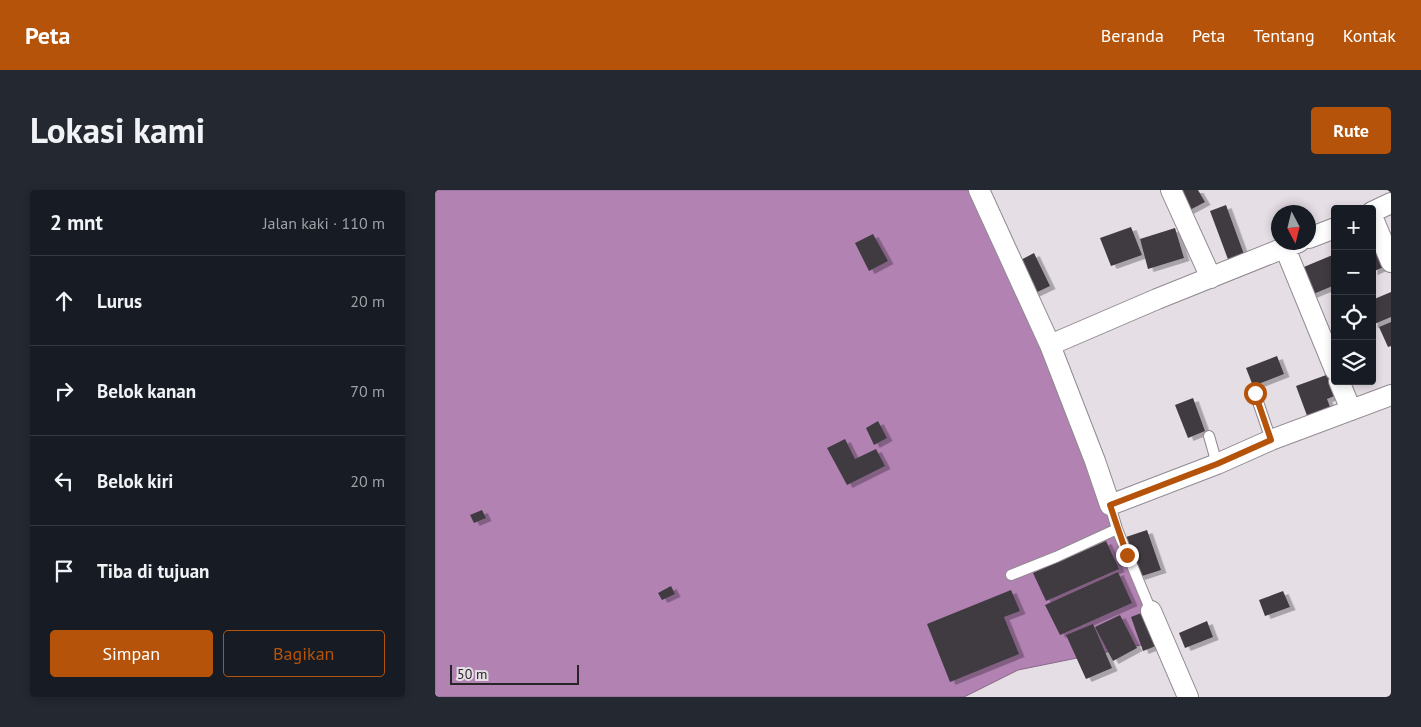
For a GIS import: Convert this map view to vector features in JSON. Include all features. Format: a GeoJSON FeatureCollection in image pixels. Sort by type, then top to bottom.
{"type":"FeatureCollection","features":[{"type":"Feature","properties":{"kind":"street"},"geometry":{"type":"LineString","coordinates":[[979,190],[1049,345],[1095,461],[1110,505],[1217,464],[1271,440],[1391,395]]}},
{"type":"Feature","properties":{"kind":"street"},"geometry":{"type":"LineString","coordinates":[[1171,190],[1211,278]]}},
{"type":"Feature","properties":{"kind":"street"},"geometry":{"type":"LineString","coordinates":[[1376,210],[1391,203]]}},
{"type":"Feature","properties":{"kind":"street"},"geometry":{"type":"LineString","coordinates":[[1376,226],[1391,262]]}},
{"type":"Feature","properties":{"kind":"street"},"geometry":{"type":"LineString","coordinates":[[1316,235],[1331,230]]}},
{"type":"Feature","properties":{"kind":"street"},"geometry":{"type":"LineString","coordinates":[[1049,345],[1280,250]]}},
{"type":"Feature","properties":{"kind":"street"},"geometry":{"type":"LineString","coordinates":[[1294,250],[1331,358]]}},
{"type":"Feature","properties":{"kind":"street"},"geometry":{"type":"LineString","coordinates":[[1341,385],[1351,410]]}},
{"type":"Feature","properties":{"kind":"street"},"geometry":{"type":"LineString","coordinates":[[1151,611],[1189,697]]}},
{"type":"Feature","properties":{"kind":"lane"},"geometry":{"type":"LineString","coordinates":[[1255,393],[1271,440]]}},
{"type":"Feature","properties":{"kind":"lane"},"geometry":{"type":"LineString","coordinates":[[1209,436],[1217,464]]}},
{"type":"Feature","properties":{"kind":"lane"},"geometry":{"type":"LineString","coordinates":[[1110,505],[1117,528],[1151,611]]}},
{"type":"Feature","properties":{"kind":"lane"},"geometry":{"type":"LineString","coordinates":[[1011,575],[1056,557],[1117,528]]}},
{"type":"Feature","properties":{"kind":"shaded area"},"geometry":{"type":"Polygon","coordinates":[[[435,190],[975,190],[1105,503],[1156,642],[1018,670],[964,697],[435,697],[435,190]]]}},
{"type":"Feature","properties":{"kind":"building"},"geometry":{"type":"Polygon","coordinates":[[[1176,190],[1198,190],[1205,202],[1188,211],[1176,190]]]}},
{"type":"Feature","properties":{"kind":"building"},"geometry":{"type":"Polygon","coordinates":[[[1226,205],[1245,257],[1229,262],[1210,211],[1226,205]]]}},
{"type":"Feature","properties":{"kind":"building"},"geometry":{"type":"Polygon","coordinates":[[[1131,227],[1142,255],[1111,266],[1100,238],[1131,227]]]}},
{"type":"Feature","properties":{"kind":"building"},"geometry":{"type":"Polygon","coordinates":[[[1175,228],[1184,258],[1148,269],[1140,239],[1175,228]]]}},
{"type":"Feature","properties":{"kind":"building"},"geometry":{"type":"Polygon","coordinates":[[[873,234],[888,261],[869,271],[855,243],[873,234]]]}},
{"type":"Feature","properties":{"kind":"building"},"geometry":{"type":"Polygon","coordinates":[[[1376,245],[1386,266],[1376,270],[1376,245]]]}},
{"type":"Feature","properties":{"kind":"building"},"geometry":{"type":"Polygon","coordinates":[[[1034,253],[1050,286],[1031,295],[1015,263],[1034,253]]]}},
{"type":"Feature","properties":{"kind":"building"},"geometry":{"type":"Polygon","coordinates":[[[1331,256],[1331,287],[1311,295],[1299,269],[1331,256]]]}},
{"type":"Feature","properties":{"kind":"building"},"geometry":{"type":"Polygon","coordinates":[[[1391,292],[1391,317],[1376,323],[1376,298],[1391,292]]]}},
{"type":"Feature","properties":{"kind":"building"},"geometry":{"type":"Polygon","coordinates":[[[1391,322],[1391,346],[1388,347],[1379,327],[1391,322]]]}},
{"type":"Feature","properties":{"kind":"building"},"geometry":{"type":"Polygon","coordinates":[[[1277,356],[1284,374],[1253,386],[1246,368],[1277,356]]]}},
{"type":"Feature","properties":{"kind":"building"},"geometry":{"type":"Polygon","coordinates":[[[1329,374],[1331,385],[1333,385],[1337,395],[1327,399],[1332,412],[1309,421],[1296,386],[1329,374]]]}},
{"type":"Feature","properties":{"kind":"building"},"geometry":{"type":"Polygon","coordinates":[[[1193,398],[1205,431],[1188,438],[1175,405],[1193,398]]]}},
{"type":"Feature","properties":{"kind":"building"},"geometry":{"type":"Polygon","coordinates":[[[878,421],[887,438],[874,445],[866,428],[878,421]]]}},
{"type":"Feature","properties":{"kind":"building"},"geometry":{"type":"Polygon","coordinates":[[[845,439],[855,459],[876,449],[885,466],[847,485],[827,448],[845,439]]]}},
{"type":"Feature","properties":{"kind":"building"},"geometry":{"type":"Polygon","coordinates":[[[482,510],[486,518],[474,523],[470,515],[482,510]]]}},
{"type":"Feature","properties":{"kind":"building"},"geometry":{"type":"Polygon","coordinates":[[[1147,530],[1161,570],[1139,577],[1126,537],[1147,530]]]}},
{"type":"Feature","properties":{"kind":"building"},"geometry":{"type":"Polygon","coordinates":[[[1106,541],[1119,569],[1046,601],[1033,573],[1106,541]]]}},
{"type":"Feature","properties":{"kind":"building"},"geometry":{"type":"Polygon","coordinates":[[[1118,572],[1132,603],[1060,635],[1045,605],[1118,572]]]}},
{"type":"Feature","properties":{"kind":"building"},"geometry":{"type":"Polygon","coordinates":[[[671,586],[675,594],[662,600],[658,593],[671,586]]]}},
{"type":"Feature","properties":{"kind":"building"},"geometry":{"type":"Polygon","coordinates":[[[1011,590],[1020,611],[1004,617],[1019,654],[950,682],[927,624],[1011,590]]]}},
{"type":"Feature","properties":{"kind":"building"},"geometry":{"type":"Polygon","coordinates":[[[1283,591],[1290,607],[1265,616],[1259,600],[1283,591]]]}},
{"type":"Feature","properties":{"kind":"building"},"geometry":{"type":"Polygon","coordinates":[[[1149,610],[1161,644],[1143,651],[1131,617],[1149,610]]]}},
{"type":"Feature","properties":{"kind":"building"},"geometry":{"type":"Polygon","coordinates":[[[1120,615],[1137,648],[1113,661],[1095,627],[1120,615]]]}},
{"type":"Feature","properties":{"kind":"building"},"geometry":{"type":"Polygon","coordinates":[[[1207,621],[1213,637],[1185,648],[1179,633],[1207,621]]]}},
{"type":"Feature","properties":{"kind":"building"},"geometry":{"type":"Polygon","coordinates":[[[1093,624],[1112,668],[1086,679],[1066,635],[1093,624]]]}},
{"type":"Feature","properties":{"kind":"route"},"geometry":{"type":"LineString","coordinates":[[1127,555],[1110,505],[1217,464],[1271,440],[1255,393]]}}]}
